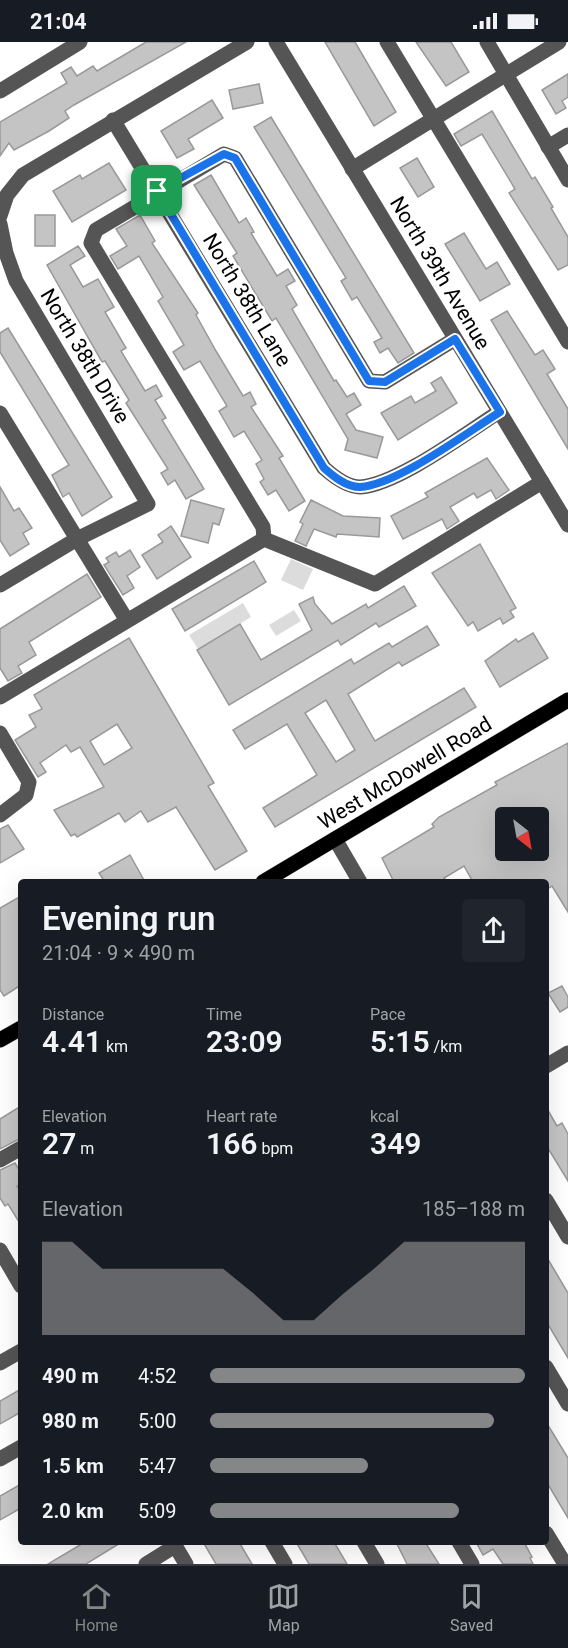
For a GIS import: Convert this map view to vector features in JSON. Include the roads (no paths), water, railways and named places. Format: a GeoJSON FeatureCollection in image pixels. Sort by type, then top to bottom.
{"type":"FeatureCollection","features":[{"type":"Feature","properties":{"kind":"main road","name":"West McDowell Road"},"geometry":{"type":"LineString","coordinates":[[268,879],[568,700]]}},
{"type":"Feature","properties":{"kind":"main road"},"geometry":{"type":"LineString","coordinates":[[0,1040],[18,1030]]}},
{"type":"Feature","properties":{"kind":"street"},"geometry":{"type":"LineString","coordinates":[[0,92],[80,42]]}},
{"type":"Feature","properties":{"kind":"street"},"geometry":{"type":"LineString","coordinates":[[0,216],[7,195],[23,175],[247,42]]}},
{"type":"Feature","properties":{"kind":"street","name":"North 39th Avenue"},"geometry":{"type":"LineString","coordinates":[[276,42],[568,525]]}},
{"type":"Feature","properties":{"kind":"street"},"geometry":{"type":"LineString","coordinates":[[387,42],[568,342]]}},
{"type":"Feature","properties":{"kind":"street"},"geometry":{"type":"LineString","coordinates":[[487,42],[568,180]]}},
{"type":"Feature","properties":{"kind":"street"},"geometry":{"type":"LineString","coordinates":[[352,169],[559,42]]}},
{"type":"Feature","properties":{"kind":"street","name":"North 38th Lane"},"geometry":{"type":"LineString","coordinates":[[113,120],[324,468],[338,480],[358,487],[377,484],[397,475],[500,412]]}},
{"type":"Feature","properties":{"kind":"street"},"geometry":{"type":"LineString","coordinates":[[548,147],[568,135]]}},
{"type":"Feature","properties":{"kind":"street"},"geometry":{"type":"LineString","coordinates":[[264,539],[263,527],[91,243],[96,230],[157,191],[224,154],[235,158],[369,381],[385,382],[455,339]]}},
{"type":"Feature","properties":{"kind":"street","name":"North 38th Drive"},"geometry":{"type":"LineString","coordinates":[[0,224],[6,253],[16,281],[148,504],[77,539]]}},
{"type":"Feature","properties":{"kind":"street"},"geometry":{"type":"LineString","coordinates":[[0,413],[126,619]]}},
{"type":"Feature","properties":{"kind":"street"},"geometry":{"type":"LineString","coordinates":[[264,539],[375,584],[542,482]]}},
{"type":"Feature","properties":{"kind":"street"},"geometry":{"type":"LineString","coordinates":[[0,585],[77,539]]}},
{"type":"Feature","properties":{"kind":"street"},"geometry":{"type":"LineString","coordinates":[[0,697],[126,619],[264,539]]}},
{"type":"Feature","properties":{"kind":"street"},"geometry":{"type":"LineString","coordinates":[[0,733],[29,782],[26,795],[0,815]]}},
{"type":"Feature","properties":{"kind":"street"},"geometry":{"type":"LineString","coordinates":[[335,839],[358,879]]}},
{"type":"Feature","properties":{"kind":"street"},"geometry":{"type":"LineString","coordinates":[[549,1065],[566,1058]]}},
{"type":"Feature","properties":{"kind":"street"},"geometry":{"type":"LineString","coordinates":[[0,1160],[18,1150]]}},
{"type":"Feature","properties":{"kind":"street"},"geometry":{"type":"LineString","coordinates":[[549,1205],[568,1237]]}},
{"type":"Feature","properties":{"kind":"street"},"geometry":{"type":"LineString","coordinates":[[2,1258],[18,1282]]}},
{"type":"Feature","properties":{"kind":"street"},"geometry":{"type":"LineString","coordinates":[[0,1363],[18,1353]]}},
{"type":"Feature","properties":{"kind":"street"},"geometry":{"type":"LineString","coordinates":[[549,1372],[568,1404]]}},
{"type":"Feature","properties":{"kind":"street"},"geometry":{"type":"LineString","coordinates":[[0,1459],[18,1449]]}},
{"type":"Feature","properties":{"kind":"street"},"geometry":{"type":"LineString","coordinates":[[549,1538],[564,1564]]}},
{"type":"Feature","properties":{"kind":"street"},"geometry":{"type":"LineString","coordinates":[[146,1564],[173,1545]]}},
{"type":"Feature","properties":{"kind":"street"},"geometry":{"type":"LineString","coordinates":[[175,1545],[186,1564]]}},
{"type":"Feature","properties":{"kind":"street"},"geometry":{"type":"LineString","coordinates":[[274,1545],[285,1564]]}},
{"type":"Feature","properties":{"kind":"street"},"geometry":{"type":"LineString","coordinates":[[366,1545],[376,1564]]}},
{"type":"Feature","properties":{"kind":"street"},"geometry":{"type":"LineString","coordinates":[[461,1545],[472,1564]]}}]}
